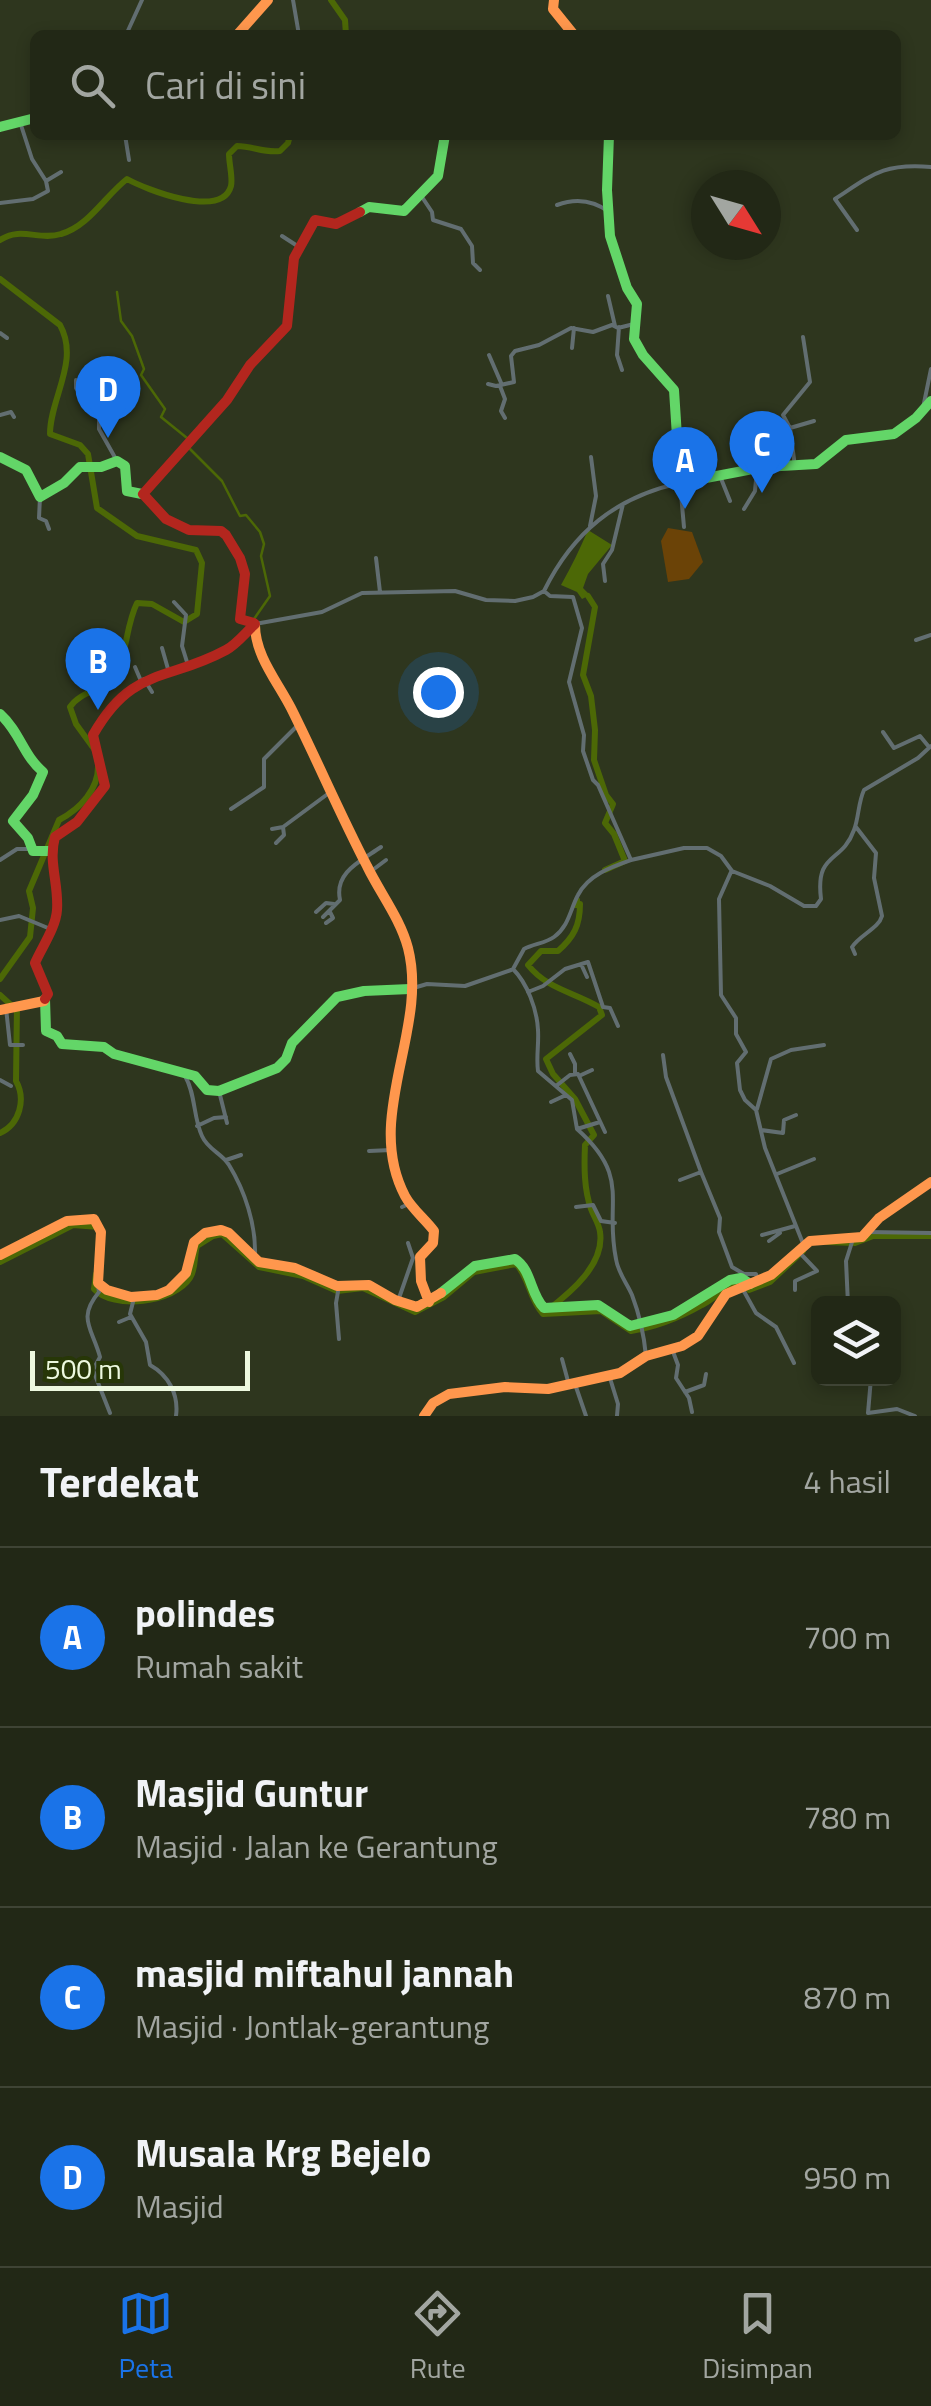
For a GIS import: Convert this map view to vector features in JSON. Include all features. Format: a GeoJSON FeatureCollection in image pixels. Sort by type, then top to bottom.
{"type":"FeatureCollection","features":[{"type":"Feature","properties":{"kind":"street"},"geometry":{"type":"LineString","coordinates":[[128,30],[142,0]]}},
{"type":"Feature","properties":{"kind":"street"},"geometry":{"type":"LineString","coordinates":[[241,30],[268,0]]}},
{"type":"Feature","properties":{"kind":"street"},"geometry":{"type":"LineString","coordinates":[[293,0],[298,30]]}},
{"type":"Feature","properties":{"kind":"street"},"geometry":{"type":"LineString","coordinates":[[554,0],[553,9],[570,30]]}},
{"type":"Feature","properties":{"kind":"street"},"geometry":{"type":"LineString","coordinates":[[0,127],[30,119]]}},
{"type":"Feature","properties":{"kind":"street"},"geometry":{"type":"LineString","coordinates":[[0,203],[48,191],[20,122]]}},
{"type":"Feature","properties":{"kind":"street"},"geometry":{"type":"LineString","coordinates":[[126,140],[129,160]]}},
{"type":"Feature","properties":{"kind":"street"},"geometry":{"type":"LineString","coordinates":[[142,494],[286,327],[291,272],[299,246],[317,219],[336,224],[366,207],[401,212],[438,176],[444,140]]}},
{"type":"Feature","properties":{"kind":"street"},"geometry":{"type":"LineString","coordinates":[[609,140],[611,240],[622,262],[629,294],[638,304],[634,324],[639,352],[668,377],[674,390],[684,527]]}},
{"type":"Feature","properties":{"kind":"street"},"geometry":{"type":"LineString","coordinates":[[857,230],[835,199],[878,172],[906,164],[931,167]]}},
{"type":"Feature","properties":{"kind":"street"},"geometry":{"type":"LineString","coordinates":[[46,182],[61,172]]}},
{"type":"Feature","properties":{"kind":"street"},"geometry":{"type":"LineString","coordinates":[[420,194],[433,220],[460,229],[472,246],[473,263],[480,270]]}},
{"type":"Feature","properties":{"kind":"street"},"geometry":{"type":"LineString","coordinates":[[557,205],[572,200],[588,202],[609,212]]}},
{"type":"Feature","properties":{"kind":"street"},"geometry":{"type":"LineString","coordinates":[[282,236],[299,246]]}},
{"type":"Feature","properties":{"kind":"street"},"geometry":{"type":"LineString","coordinates":[[608,296],[617,327],[617,355],[622,370]]}},
{"type":"Feature","properties":{"kind":"street"},"geometry":{"type":"LineString","coordinates":[[488,384],[501,386],[515,380],[513,352],[539,345],[574,328],[593,332],[634,324]]}},
{"type":"Feature","properties":{"kind":"street"},"geometry":{"type":"LineString","coordinates":[[572,348],[574,328]]}},
{"type":"Feature","properties":{"kind":"street"},"geometry":{"type":"LineString","coordinates":[[0,333],[7,338]]}},
{"type":"Feature","properties":{"kind":"street"},"geometry":{"type":"LineString","coordinates":[[796,467],[790,428],[783,417],[811,381],[804,337]]}},
{"type":"Feature","properties":{"kind":"street"},"geometry":{"type":"LineString","coordinates":[[489,356],[501,386],[501,411],[505,418]]}},
{"type":"Feature","properties":{"kind":"street"},"geometry":{"type":"LineString","coordinates":[[923,411],[931,369]]}},
{"type":"Feature","properties":{"kind":"street"},"geometry":{"type":"LineString","coordinates":[[76,380],[76,388],[99,418],[99,429],[117,461],[125,466],[127,491],[142,494],[166,519],[190,530],[221,532],[226,536],[246,574],[240,619],[255,624],[309,616],[358,594],[454,591],[486,600],[533,597],[544,590],[590,526],[635,496],[757,469],[818,463],[846,440],[894,434],[931,401]]}},
{"type":"Feature","properties":{"kind":"street"},"geometry":{"type":"LineString","coordinates":[[0,415],[11,412],[14,418]]}},
{"type":"Feature","properties":{"kind":"street"},"geometry":{"type":"LineString","coordinates":[[790,428],[814,422]]}},
{"type":"Feature","properties":{"kind":"street"},"geometry":{"type":"LineString","coordinates":[[590,526],[596,496],[591,456]]}},
{"type":"Feature","properties":{"kind":"street"},"geometry":{"type":"LineString","coordinates":[[0,457],[26,470],[40,496],[39,519],[46,521],[50,529]]}},
{"type":"Feature","properties":{"kind":"street"},"geometry":{"type":"LineString","coordinates":[[40,496],[90,466],[117,461]]}},
{"type":"Feature","properties":{"kind":"street"},"geometry":{"type":"LineString","coordinates":[[744,509],[756,491],[757,469]]}},
{"type":"Feature","properties":{"kind":"street"},"geometry":{"type":"LineString","coordinates":[[720,476],[730,501]]}},
{"type":"Feature","properties":{"kind":"street"},"geometry":{"type":"LineString","coordinates":[[605,581],[603,564],[612,550],[623,504]]}},
{"type":"Feature","properties":{"kind":"street"},"geometry":{"type":"LineString","coordinates":[[376,558],[380,592]]}},
{"type":"Feature","properties":{"kind":"street"},"geometry":{"type":"LineString","coordinates":[[544,590],[550,596],[572,597],[581,622],[580,645],[570,682],[584,735],[583,751],[631,860]]}},
{"type":"Feature","properties":{"kind":"street"},"geometry":{"type":"LineString","coordinates":[[174,602],[186,615],[182,646],[187,662]]}},
{"type":"Feature","properties":{"kind":"street"},"geometry":{"type":"LineString","coordinates":[[0,860],[17,850],[41,851],[56,835],[77,822],[104,786],[93,735],[110,708],[143,680],[228,649],[255,624]]}},
{"type":"Feature","properties":{"kind":"street"},"geometry":{"type":"LineString","coordinates":[[255,624],[255,643],[332,791],[361,861],[400,922],[410,962],[411,1013],[394,1091],[392,1150],[407,1205],[434,1233],[432,1245],[420,1257],[422,1285],[429,1302]]}},
{"type":"Feature","properties":{"kind":"street"},"geometry":{"type":"LineString","coordinates":[[916,640],[931,634]]}},
{"type":"Feature","properties":{"kind":"street"},"geometry":{"type":"LineString","coordinates":[[162,648],[168,669]]}},
{"type":"Feature","properties":{"kind":"street"},"geometry":{"type":"LineString","coordinates":[[136,667],[152,692]]}},
{"type":"Feature","properties":{"kind":"street"},"geometry":{"type":"LineString","coordinates":[[0,714],[18,731],[27,758],[42,772],[33,795],[13,819],[41,851],[58,888],[52,930],[35,963],[48,994],[44,1001],[46,1032],[57,1036],[62,1044],[104,1047],[114,1054],[196,1077],[208,1091],[219,1091],[279,1066],[288,1056],[291,1043],[336,997],[354,992],[410,990],[425,984],[465,986],[513,969],[524,949],[557,934],[570,918],[586,884],[605,870],[631,860],[684,848],[707,848],[721,856],[732,870],[804,906],[816,906],[822,899],[823,867],[842,850],[855,827],[859,800],[866,788],[918,758],[930,746],[921,736],[894,748],[883,732]]}},
{"type":"Feature","properties":{"kind":"street"},"geometry":{"type":"LineString","coordinates":[[232,809],[266,785],[264,761],[297,726]]}},
{"type":"Feature","properties":{"kind":"street"},"geometry":{"type":"LineString","coordinates":[[272,829],[283,827],[332,791]]}},
{"type":"Feature","properties":{"kind":"street"},"geometry":{"type":"LineString","coordinates":[[276,843],[284,835],[283,827]]}},
{"type":"Feature","properties":{"kind":"street"},"geometry":{"type":"LineString","coordinates":[[855,827],[876,854],[874,878],[882,912],[881,922],[861,935],[853,946],[856,954]]}},
{"type":"Feature","properties":{"kind":"street"},"geometry":{"type":"LineString","coordinates":[[325,920],[340,900],[340,880],[381,848]]}},
{"type":"Feature","properties":{"kind":"street"},"geometry":{"type":"LineString","coordinates":[[370,872],[386,860]]}},
{"type":"Feature","properties":{"kind":"street"},"geometry":{"type":"LineString","coordinates":[[732,870],[720,899],[721,996],[736,1018],[736,1034],[746,1052],[737,1063],[740,1090],[755,1110],[796,1226],[801,1251],[817,1271],[795,1281],[795,1290]]}},
{"type":"Feature","properties":{"kind":"street"},"geometry":{"type":"LineString","coordinates":[[316,912],[326,903],[334,904]]}},
{"type":"Feature","properties":{"kind":"street"},"geometry":{"type":"LineString","coordinates":[[0,920],[19,916],[52,930]]}},
{"type":"Feature","properties":{"kind":"street"},"geometry":{"type":"LineString","coordinates":[[582,964],[586,977]]}},
{"type":"Feature","properties":{"kind":"street"},"geometry":{"type":"LineString","coordinates":[[528,992],[565,969],[590,964],[603,1007],[610,1008],[618,1026]]}},
{"type":"Feature","properties":{"kind":"street"},"geometry":{"type":"LineString","coordinates":[[513,969],[528,992],[538,1028],[538,1071],[560,1082],[573,1104],[577,1130],[608,1164],[616,1262],[643,1328],[646,1356]]}},
{"type":"Feature","properties":{"kind":"street"},"geometry":{"type":"LineString","coordinates":[[23,1045],[10,1046],[3,1009],[44,1001]]}},
{"type":"Feature","properties":{"kind":"street"},"geometry":{"type":"LineString","coordinates":[[755,1110],[770,1060],[791,1050],[824,1044]]}},
{"type":"Feature","properties":{"kind":"street"},"geometry":{"type":"LineString","coordinates":[[570,1054],[605,1132]]}},
{"type":"Feature","properties":{"kind":"street"},"geometry":{"type":"LineString","coordinates":[[663,1055],[666,1077],[720,1218],[719,1232],[732,1266],[744,1274],[754,1273],[747,1284]]}},
{"type":"Feature","properties":{"kind":"street"},"geometry":{"type":"LineString","coordinates":[[560,1082],[592,1070]]}},
{"type":"Feature","properties":{"kind":"street"},"geometry":{"type":"LineString","coordinates":[[185,1076],[207,1146],[226,1160],[255,1230],[255,1260]]}},
{"type":"Feature","properties":{"kind":"street"},"geometry":{"type":"LineString","coordinates":[[0,1080],[11,1086]]}},
{"type":"Feature","properties":{"kind":"street"},"geometry":{"type":"LineString","coordinates":[[198,1126],[214,1118],[226,1120],[219,1091]]}},
{"type":"Feature","properties":{"kind":"street"},"geometry":{"type":"LineString","coordinates":[[551,1102],[566,1094]]}},
{"type":"Feature","properties":{"kind":"street"},"geometry":{"type":"LineString","coordinates":[[761,1130],[784,1132],[784,1120],[796,1115]]}},
{"type":"Feature","properties":{"kind":"street"},"geometry":{"type":"LineString","coordinates":[[577,1130],[600,1122]]}},
{"type":"Feature","properties":{"kind":"street"},"geometry":{"type":"LineString","coordinates":[[369,1151],[392,1150]]}},
{"type":"Feature","properties":{"kind":"street"},"geometry":{"type":"LineString","coordinates":[[226,1160],[241,1154]]}},
{"type":"Feature","properties":{"kind":"street"},"geometry":{"type":"LineString","coordinates":[[777,1174],[814,1160]]}},
{"type":"Feature","properties":{"kind":"street"},"geometry":{"type":"LineString","coordinates":[[680,1180],[701,1172]]}},
{"type":"Feature","properties":{"kind":"street"},"geometry":{"type":"LineString","coordinates":[[424,1416],[436,1400],[449,1394],[496,1388],[548,1389],[620,1373],[646,1356],[698,1336],[720,1299],[784,1266],[817,1238],[852,1241],[931,1182]]}},
{"type":"Feature","properties":{"kind":"street"},"geometry":{"type":"LineString","coordinates":[[576,1207],[588,1205],[602,1222],[614,1223]]}},
{"type":"Feature","properties":{"kind":"street"},"geometry":{"type":"LineString","coordinates":[[0,1255],[67,1221],[94,1220],[101,1232],[98,1290],[87,1308],[86,1318],[100,1358],[93,1370],[110,1413]]}},
{"type":"Feature","properties":{"kind":"street"},"geometry":{"type":"LineString","coordinates":[[768,1241],[796,1226]]}},
{"type":"Feature","properties":{"kind":"street"},"geometry":{"type":"LineString","coordinates":[[762,1235],[784,1231]]}},
{"type":"Feature","properties":{"kind":"street"},"geometry":{"type":"LineString","coordinates":[[98,1290],[134,1300],[177,1284],[188,1270],[192,1244],[208,1232],[227,1232],[255,1260],[299,1270],[339,1289],[370,1285],[416,1307],[429,1302],[475,1266],[518,1260],[524,1265],[534,1298],[544,1308],[598,1305],[630,1326],[643,1328],[673,1315],[730,1280],[741,1278],[747,1284],[756,1312],[776,1327],[794,1363]]}},
{"type":"Feature","properties":{"kind":"street"},"geometry":{"type":"LineString","coordinates":[[867,1232],[931,1233]]}},
{"type":"Feature","properties":{"kind":"street"},"geometry":{"type":"LineString","coordinates":[[848,1296],[846,1261],[852,1241]]}},
{"type":"Feature","properties":{"kind":"street"},"geometry":{"type":"LineString","coordinates":[[398,1301],[412,1258],[408,1243]]}},
{"type":"Feature","properties":{"kind":"street"},"geometry":{"type":"LineString","coordinates":[[339,1289],[339,1339]]}},
{"type":"Feature","properties":{"kind":"street"},"geometry":{"type":"LineString","coordinates":[[134,1300],[131,1316],[147,1343],[150,1365],[166,1376],[177,1401],[176,1416]]}},
{"type":"Feature","properties":{"kind":"street"},"geometry":{"type":"LineString","coordinates":[[119,1322],[131,1316]]}},
{"type":"Feature","properties":{"kind":"street"},"geometry":{"type":"LineString","coordinates":[[672,1348],[678,1365],[676,1378],[692,1412]]}},
{"type":"Feature","properties":{"kind":"street"},"geometry":{"type":"LineString","coordinates":[[562,1359],[586,1416]]}},
{"type":"Feature","properties":{"kind":"street"},"geometry":{"type":"LineString","coordinates":[[685,1392],[704,1386],[706,1374]]}},
{"type":"Feature","properties":{"kind":"street"},"geometry":{"type":"LineString","coordinates":[[610,1375],[618,1404],[617,1416]]}},
{"type":"Feature","properties":{"kind":"street"},"geometry":{"type":"LineString","coordinates":[[871,1386],[868,1413],[897,1409],[915,1416]]}},
{"type":"Feature","properties":{"kind":"shaded area"},"geometry":{"type":"Polygon","coordinates":[[[668,528],[692,532],[703,562],[689,579],[668,582],[661,541],[668,528]]]}},
{"type":"Feature","properties":{"kind":"shaded area"},"geometry":{"type":"Polygon","coordinates":[[[588,530],[612,545],[588,574],[583,588],[590,595],[582,599],[577,592],[561,585],[588,530]]]}},
{"type":"Feature","properties":{"kind":"waterway"},"geometry":{"type":"LineString","coordinates":[[331,0],[345,20],[346,30]]}},
{"type":"Feature","properties":{"kind":"waterway"},"geometry":{"type":"LineString","coordinates":[[0,240],[15,234],[53,236],[71,230],[127,179],[182,199],[213,201],[225,196],[231,186],[229,154],[237,146],[280,151],[289,140]]}},
{"type":"Feature","properties":{"kind":"waterway"},"geometry":{"type":"LineString","coordinates":[[0,279],[60,325],[67,352],[66,366],[50,434],[80,445],[88,454],[97,508],[137,536],[196,550],[202,563],[197,614],[184,622],[152,604],[137,603],[116,674],[70,707],[76,724],[97,753]]}},
{"type":"Feature","properties":{"kind":"waterway"},"geometry":{"type":"LineString","coordinates":[[117,292],[121,321],[132,336],[144,369],[141,375],[165,409],[161,417],[187,438]]}},
{"type":"Feature","properties":{"kind":"waterway"},"geometry":{"type":"LineString","coordinates":[[189,448],[222,481],[240,516],[246,515],[260,532],[270,596],[254,619]]}},
{"type":"Feature","properties":{"kind":"waterway"},"geometry":{"type":"LineString","coordinates":[[588,596],[595,607],[583,675],[591,696],[594,760],[613,804],[605,823],[625,861],[605,870]]}},
{"type":"Feature","properties":{"kind":"waterway"},"geometry":{"type":"LineString","coordinates":[[256,651],[300,732]]}},
{"type":"Feature","properties":{"kind":"waterway"},"geometry":{"type":"LineString","coordinates":[[0,979],[30,937],[33,908],[29,891],[59,820],[87,797],[98,765]]}},
{"type":"Feature","properties":{"kind":"waterway"},"geometry":{"type":"LineString","coordinates":[[356,852],[367,871]]}},
{"type":"Feature","properties":{"kind":"waterway"},"geometry":{"type":"LineString","coordinates":[[549,1309],[585,1276],[600,1244],[585,1178],[585,1145],[594,1135],[575,1099],[553,1074],[546,1059],[602,1015],[599,1007],[552,985],[528,965],[541,951],[558,951],[568,941],[579,918],[577,900]]}},
{"type":"Feature","properties":{"kind":"waterway"},"geometry":{"type":"LineString","coordinates":[[0,995],[11,1005],[17,1005],[16,1081],[21,1103],[12,1124],[0,1133]]}},
{"type":"Feature","properties":{"kind":"waterway"},"geometry":{"type":"LineString","coordinates":[[0,1262],[73,1225],[99,1227]]}},
{"type":"Feature","properties":{"kind":"waterway"},"geometry":{"type":"LineString","coordinates":[[96,1274],[94,1289],[103,1296],[129,1301],[158,1298],[182,1287],[193,1271],[197,1246],[222,1234],[259,1267],[303,1276],[337,1291],[363,1288],[415,1312],[444,1297],[474,1272],[516,1264],[543,1314],[601,1311],[631,1331],[676,1318],[733,1285],[745,1282],[749,1290],[770,1282],[803,1251]]}},
{"type":"Feature","properties":{"kind":"waterway"},"geometry":{"type":"LineString","coordinates":[[827,1242],[855,1243],[873,1236],[931,1236]]}},
{"type":"Feature","properties":{"kind":"traffic: fast"},"geometry":{"type":"LineString","coordinates":[[0,127],[30,119]]}},
{"type":"Feature","properties":{"kind":"traffic: fast"},"geometry":{"type":"LineString","coordinates":[[360,212],[369,207],[404,211],[438,176],[444,140]]}},
{"type":"Feature","properties":{"kind":"traffic: fast"},"geometry":{"type":"LineString","coordinates":[[609,140],[610,236],[627,288],[637,304],[634,339],[674,390],[680,483],[764,467],[816,464],[846,440],[894,434],[931,401]]}},
{"type":"Feature","properties":{"kind":"traffic: fast"},"geometry":{"type":"LineString","coordinates":[[0,457],[26,470],[40,497],[64,483],[80,467],[101,467],[117,461],[125,466],[127,491],[142,494]]}},
{"type":"Feature","properties":{"kind":"traffic: fast"},"geometry":{"type":"LineString","coordinates":[[0,714],[43,772],[33,795],[13,821],[28,838],[33,851],[51,851]]}},
{"type":"Feature","properties":{"kind":"traffic: fast"},"geometry":{"type":"LineString","coordinates":[[45,999],[46,1031],[57,1036],[62,1044],[104,1047],[114,1054],[195,1076],[207,1090],[219,1091],[277,1068],[286,1059],[292,1043],[337,997],[364,991],[410,989]]}},
{"type":"Feature","properties":{"kind":"traffic: fast"},"geometry":{"type":"LineString","coordinates":[[441,1293],[475,1266],[515,1259],[525,1269],[544,1308],[598,1305],[630,1326],[673,1315],[730,1280],[741,1278],[750,1284]]}},
{"type":"Feature","properties":{"kind":"traffic: slow"},"geometry":{"type":"LineString","coordinates":[[241,30],[268,0]]}},
{"type":"Feature","properties":{"kind":"traffic: slow"},"geometry":{"type":"LineString","coordinates":[[554,0],[553,9],[570,30]]}},
{"type":"Feature","properties":{"kind":"traffic: slow"},"geometry":{"type":"LineString","coordinates":[[255,625],[263,657],[408,948],[410,1010],[391,1135],[394,1166],[405,1196],[434,1231],[433,1243],[420,1257],[421,1281],[429,1302]]}},
{"type":"Feature","properties":{"kind":"traffic: slow"},"geometry":{"type":"LineString","coordinates":[[0,1010],[44,1001]]}},
{"type":"Feature","properties":{"kind":"traffic: slow"},"geometry":{"type":"LineString","coordinates":[[424,1416],[433,1403],[449,1394],[505,1387],[548,1389],[620,1373],[646,1356],[682,1346],[698,1336],[726,1294],[771,1275],[810,1241],[862,1237],[879,1218],[931,1182]]}},
{"type":"Feature","properties":{"kind":"traffic: slow"},"geometry":{"type":"LineString","coordinates":[[0,1255],[67,1221],[94,1219],[101,1232],[98,1283],[131,1297],[169,1290],[186,1273],[194,1242],[205,1233],[221,1230],[259,1262],[295,1268],[337,1286],[369,1285],[417,1307],[441,1293]]}},
{"type":"Feature","properties":{"kind":"traffic: jam"},"geometry":{"type":"LineString","coordinates":[[254,623],[240,619],[245,574],[226,535],[221,531],[189,530],[166,519],[143,494],[287,326],[294,258],[315,220],[336,224],[360,212]]}},
{"type":"Feature","properties":{"kind":"traffic: jam"},"geometry":{"type":"LineString","coordinates":[[45,999],[48,994],[35,963],[56,917],[55,837],[77,822],[105,786],[93,735],[107,713],[137,686],[226,650],[255,624]]}},
{"type":"Feature","properties":{"kind":"place","name":"Musala Krg Bejelo"},"geometry":{"type":"Point","coordinates":[108,438]}},
{"type":"Feature","properties":{"kind":"place","name":"masjid miftahul jannah"},"geometry":{"type":"Point","coordinates":[762,493]}},
{"type":"Feature","properties":{"kind":"place","name":"polindes"},"geometry":{"type":"Point","coordinates":[685,509]}},
{"type":"Feature","properties":{"kind":"place","name":"Masjid Guntur"},"geometry":{"type":"Point","coordinates":[98,710]}}]}
